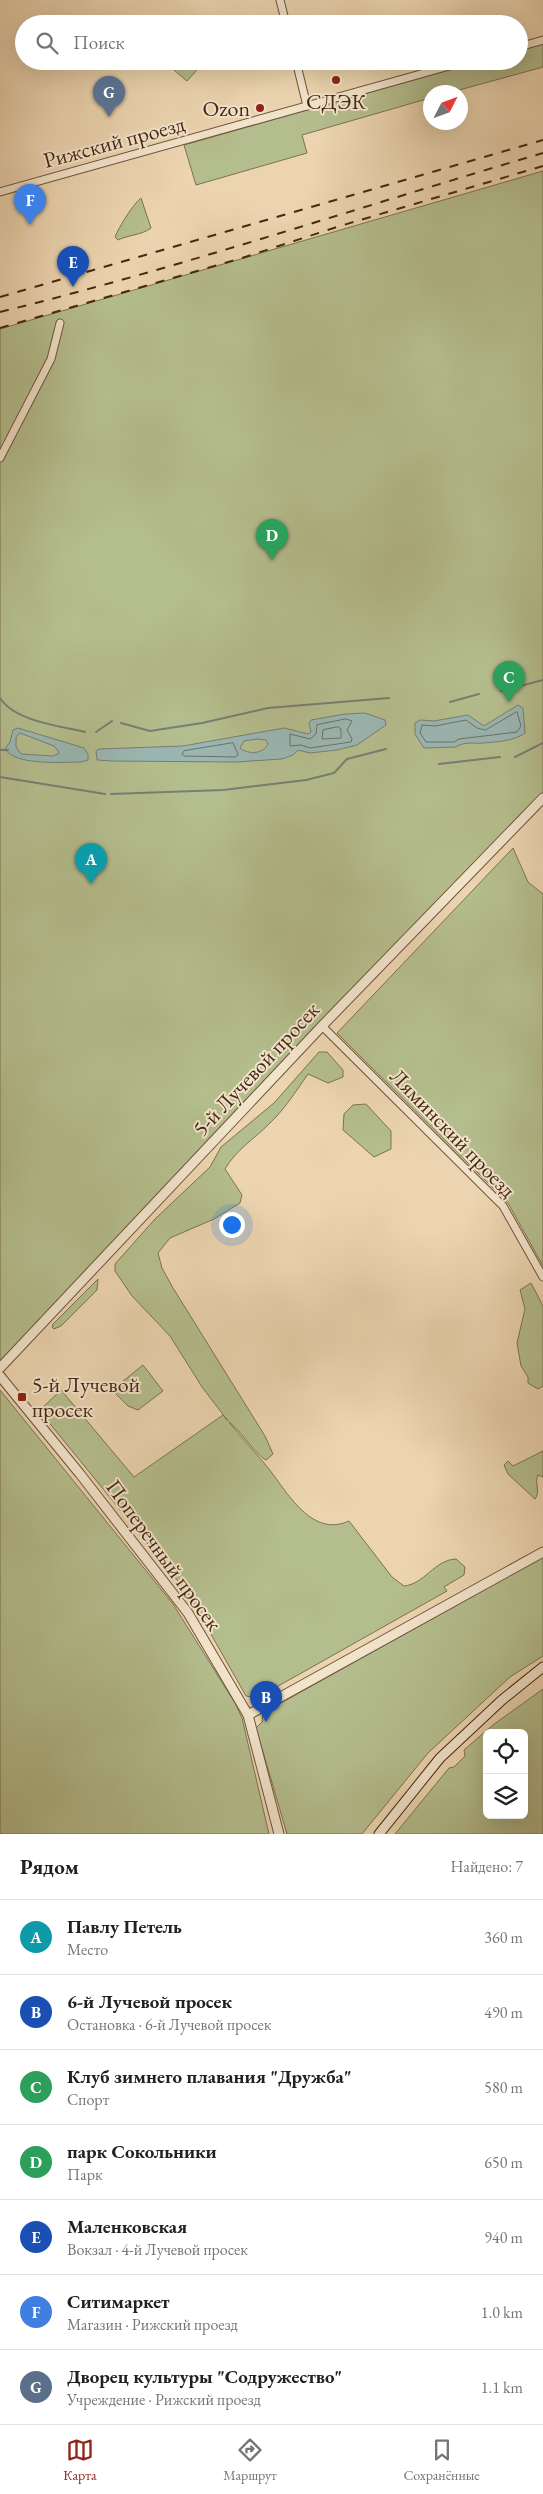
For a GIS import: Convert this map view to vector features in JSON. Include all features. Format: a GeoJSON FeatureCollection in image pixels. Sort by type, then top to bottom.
{"type":"FeatureCollection","features":[{"type":"Feature","properties":{"kind":"street"},"geometry":{"type":"LineString","coordinates":[[280,0],[284,15]]}},
{"type":"Feature","properties":{"kind":"street"},"geometry":{"type":"LineString","coordinates":[[528,44],[543,40]]}},
{"type":"Feature","properties":{"kind":"street"},"geometry":{"type":"LineString","coordinates":[[298,70],[307,106]]}},
{"type":"Feature","properties":{"kind":"street","name":"Рижский проезд"},"geometry":{"type":"LineString","coordinates":[[0,192],[435,70]]}},
{"type":"Feature","properties":{"kind":"street"},"geometry":{"type":"LineString","coordinates":[[0,458],[51,359],[60,323]]}},
{"type":"Feature","properties":{"kind":"street","name":"5-й Лучевой просек"},"geometry":{"type":"LineString","coordinates":[[0,1368],[322,1026],[543,798]]}},
{"type":"Feature","properties":{"kind":"street","name":"Ляминский проезд"},"geometry":{"type":"LineString","coordinates":[[322,1026],[503,1206],[543,1277]]}},
{"type":"Feature","properties":{"kind":"street","name":"Поперечный просек"},"geometry":{"type":"LineString","coordinates":[[0,1376],[174,1593],[248,1715],[279,1834]]}},
{"type":"Feature","properties":{"kind":"street"},"geometry":{"type":"LineString","coordinates":[[248,1715],[543,1552]]}},
{"type":"Feature","properties":{"kind":"street"},"geometry":{"type":"LineString","coordinates":[[379,1834],[440,1758],[495,1706],[543,1667]]}},
{"type":"Feature","properties":{"kind":"green space"},"geometry":{"type":"Polygon","coordinates":[[[543,43],[543,67],[468,88],[468,85],[423,85],[423,100],[302,135],[307,153],[196,185],[184,145],[448,70],[528,70],[528,47],[543,43]]]}},
{"type":"Feature","properties":{"kind":"green space"},"geometry":{"type":"Polygon","coordinates":[[[174,70],[197,70],[187,81],[174,70]]]}},
{"type":"Feature","properties":{"kind":"green space"},"geometry":{"type":"Polygon","coordinates":[[[543,171],[543,792],[0,1363],[0,329],[543,171]]]}},
{"type":"Feature","properties":{"kind":"green space"},"geometry":{"type":"Polygon","coordinates":[[[141,198],[151,228],[118,240],[115,237],[130,210],[141,198]]]}},
{"type":"Feature","properties":{"kind":"green space"},"geometry":{"type":"Polygon","coordinates":[[[513,848],[528,882],[543,894],[543,1266],[508,1203],[337,1033],[513,848]]]}},
{"type":"Feature","properties":{"kind":"green space"},"geometry":{"type":"Polygon","coordinates":[[[319,1052],[327,1052],[343,1070],[343,1077],[328,1083],[308,1074],[280,1112],[240,1150],[225,1169],[242,1195],[240,1203],[214,1219],[170,1238],[158,1253],[162,1268],[265,1436],[273,1454],[266,1460],[262,1458],[229,1422],[299,1508],[310,1517],[322,1523],[335,1525],[349,1521],[392,1577],[404,1586],[418,1581],[435,1567],[448,1560],[456,1559],[465,1567],[464,1575],[444,1587],[447,1591],[257,1698],[246,1696],[187,1592],[42,1414],[42,1408],[61,1390],[134,1477],[223,1415],[228,1421],[202,1387],[170,1336],[132,1296],[115,1271],[115,1264],[155,1219],[210,1167],[221,1147],[274,1103],[319,1052]]]}},
{"type":"Feature","properties":{"kind":"green space"},"geometry":{"type":"Polygon","coordinates":[[[366,1104],[391,1131],[391,1149],[374,1157],[343,1130],[344,1114],[353,1105],[366,1104]]]}},
{"type":"Feature","properties":{"kind":"green space"},"geometry":{"type":"Polygon","coordinates":[[[98,1279],[97,1290],[61,1326],[54,1329],[52,1327],[53,1324],[98,1279]]]}},
{"type":"Feature","properties":{"kind":"green space"},"geometry":{"type":"Polygon","coordinates":[[[531,1283],[543,1306],[543,1386],[538,1389],[528,1383],[528,1377],[521,1366],[517,1343],[525,1309],[520,1290],[531,1283]]]}},
{"type":"Feature","properties":{"kind":"green space"},"geometry":{"type":"Polygon","coordinates":[[[143,1365],[163,1391],[138,1410],[128,1406],[112,1390],[143,1365]]]}},
{"type":"Feature","properties":{"kind":"green space"},"geometry":{"type":"Polygon","coordinates":[[[0,1390],[173,1604],[235,1703],[242,1718],[269,1834],[0,1834],[0,1390]]]}},
{"type":"Feature","properties":{"kind":"green space"},"geometry":{"type":"Polygon","coordinates":[[[543,1451],[543,1477],[538,1475],[537,1496],[535,1499],[508,1474],[504,1465],[508,1461],[513,1466],[543,1451]]]}},
{"type":"Feature","properties":{"kind":"green space"},"geometry":{"type":"Polygon","coordinates":[[[543,1557],[543,1656],[510,1677],[428,1753],[362,1834],[287,1834],[256,1728],[262,1722],[263,1713],[543,1557]]]}},
{"type":"Feature","properties":{"kind":"green space"},"geometry":{"type":"Polygon","coordinates":[[[543,1689],[543,1834],[395,1834],[449,1768],[454,1767],[465,1756],[464,1750],[483,1734],[483,1819],[528,1819],[528,1729],[488,1729],[543,1689]]]}},
{"type":"Feature","properties":{"kind":"water"},"geometry":{"type":"Polygon","coordinates":[[[518,705],[523,708],[525,733],[521,736],[493,742],[466,743],[456,747],[424,748],[415,734],[415,723],[420,720],[434,721],[468,715],[484,726],[518,705]]]}},
{"type":"Feature","properties":{"kind":"water"},"geometry":{"type":"Polygon","coordinates":[[[365,713],[385,720],[386,725],[357,745],[337,750],[310,753],[298,750],[293,755],[282,759],[236,762],[97,760],[96,751],[99,749],[183,746],[284,728],[308,734],[311,732],[309,723],[311,720],[345,714],[365,713]],[[266,740],[244,741],[240,748],[247,752],[259,752],[268,744],[266,740]]]}},
{"type":"Feature","properties":{"kind":"water"},"geometry":{"type":"Polygon","coordinates":[[[18,728],[84,748],[88,754],[88,760],[81,762],[40,762],[19,758],[10,754],[5,749],[10,742],[13,730],[18,728]],[[20,733],[16,737],[16,747],[21,754],[53,756],[59,752],[54,746],[20,733]]]}},
{"type":"Feature","properties":{"kind":"waterway"},"geometry":{"type":"LineString","coordinates":[[501,691],[543,680]]}},
{"type":"Feature","properties":{"kind":"waterway"},"geometry":{"type":"LineString","coordinates":[[450,702],[479,694]]}},
{"type":"Feature","properties":{"kind":"waterway"},"geometry":{"type":"LineString","coordinates":[[0,698],[7,706],[26,717],[51,725],[85,732]]}},
{"type":"Feature","properties":{"kind":"waterway"},"geometry":{"type":"LineString","coordinates":[[121,723],[150,731],[202,723],[268,708],[389,698]]}},
{"type":"Feature","properties":{"kind":"waterway"},"geometry":{"type":"LineString","coordinates":[[96,732],[112,721]]}},
{"type":"Feature","properties":{"kind":"waterway"},"geometry":{"type":"LineString","coordinates":[[515,757],[543,743]]}},
{"type":"Feature","properties":{"kind":"waterway"},"geometry":{"type":"LineString","coordinates":[[111,794],[223,790],[306,780],[334,773],[347,759],[386,749]]}},
{"type":"Feature","properties":{"kind":"waterway"},"geometry":{"type":"LineString","coordinates":[[0,750],[8,750]]}},
{"type":"Feature","properties":{"kind":"waterway"},"geometry":{"type":"LineString","coordinates":[[439,764],[500,757]]}},
{"type":"Feature","properties":{"kind":"waterway"},"geometry":{"type":"LineString","coordinates":[[0,777],[105,794]]}},
{"type":"Feature","properties":{"kind":"railway"},"geometry":{"type":"LineString","coordinates":[[0,297],[543,140]]}},
{"type":"Feature","properties":{"kind":"railway"},"geometry":{"type":"LineString","coordinates":[[0,312],[137,276],[543,153]]}},
{"type":"Feature","properties":{"kind":"railway"},"geometry":{"type":"LineString","coordinates":[[0,328],[242,258],[340,226],[543,166]]}},
{"type":"Feature","properties":{"kind":"place","name":"СДЭК"},"geometry":{"type":"Point","coordinates":[336,80]}},
{"type":"Feature","properties":{"kind":"place","name":"Ozon"},"geometry":{"type":"Point","coordinates":[260,108]}},
{"type":"Feature","properties":{"kind":"place","name":"Дворец культуры \"Содружество\""},"geometry":{"type":"Point","coordinates":[109,117]}},
{"type":"Feature","properties":{"kind":"place","name":"Ситимаркет"},"geometry":{"type":"Point","coordinates":[30,225]}},
{"type":"Feature","properties":{"kind":"place","name":"Маленковская"},"geometry":{"type":"Point","coordinates":[73,287]}},
{"type":"Feature","properties":{"kind":"place","name":"парк Сокольники"},"geometry":{"type":"Point","coordinates":[272,560]}},
{"type":"Feature","properties":{"kind":"place","name":"Клуб зимнего плавания \"Дружба\""},"geometry":{"type":"Point","coordinates":[509,702]}},
{"type":"Feature","properties":{"kind":"place","name":"Павлу Петель"},"geometry":{"type":"Point","coordinates":[91,884]}},
{"type":"Feature","properties":{"kind":"place","name":"5-й Лучевой просек"},"geometry":{"type":"Point","coordinates":[22,1397]}},
{"type":"Feature","properties":{"kind":"place","name":"6-й Лучевой просек"},"geometry":{"type":"Point","coordinates":[266,1722]}}]}
